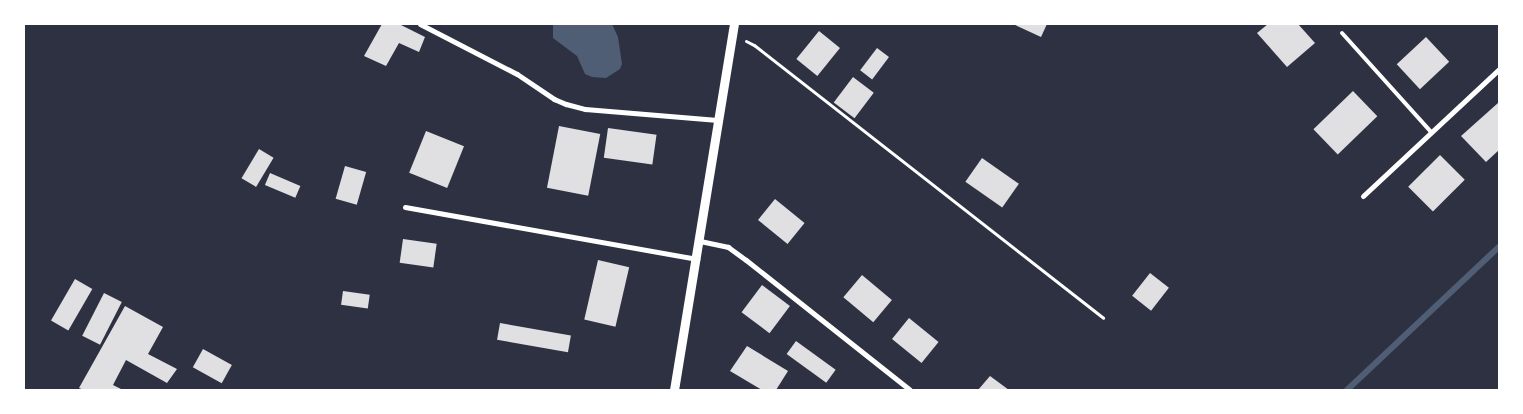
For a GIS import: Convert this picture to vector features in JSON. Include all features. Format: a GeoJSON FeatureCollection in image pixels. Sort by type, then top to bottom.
{"type":"FeatureCollection","features":[{"type":"Feature","properties":{"kind":"street"},"geometry":{"type":"LineString","coordinates":[[420,24],[517,74],[554,99],[566,104],[585,109],[718,120]]}},
{"type":"Feature","properties":{"kind":"street"},"geometry":{"type":"LineString","coordinates":[[674,390],[700,241],[734,24]]}},
{"type":"Feature","properties":{"kind":"street"},"geometry":{"type":"LineString","coordinates":[[1363,196],[1499,69]]}},
{"type":"Feature","properties":{"kind":"street"},"geometry":{"type":"LineString","coordinates":[[405,207],[697,259]]}},
{"type":"Feature","properties":{"kind":"street"},"geometry":{"type":"LineString","coordinates":[[700,241],[728,247],[910,390]]}},
{"type":"Feature","properties":{"kind":"lane"},"geometry":{"type":"LineString","coordinates":[[1342,32],[1432,132]]}},
{"type":"Feature","properties":{"kind":"path"},"geometry":{"type":"LineString","coordinates":[[732,35],[754,45],[1103,318]]}},
{"type":"Feature","properties":{"kind":"water"},"geometry":{"type":"Polygon","coordinates":[[[553,24],[612,24],[618,37],[622,64],[620,69],[606,78],[592,77],[585,74],[577,56],[553,38],[553,24]]]}},
{"type":"Feature","properties":{"kind":"building"},"geometry":{"type":"Polygon","coordinates":[[[382,24],[399,24],[425,37],[419,52],[399,43],[386,66],[364,56],[382,24]]]}},
{"type":"Feature","properties":{"kind":"building"},"geometry":{"type":"Polygon","coordinates":[[[1013,24],[1047,24],[1041,37],[1013,24]]]}},
{"type":"Feature","properties":{"kind":"building"},"geometry":{"type":"Polygon","coordinates":[[[1268,24],[1298,24],[1315,43],[1287,67],[1257,33],[1268,24]]]}},
{"type":"Feature","properties":{"kind":"building"},"geometry":{"type":"Polygon","coordinates":[[[819,31],[840,48],[817,76],[796,59],[819,31]]]}},
{"type":"Feature","properties":{"kind":"building"},"geometry":{"type":"Polygon","coordinates":[[[1426,37],[1449,62],[1420,89],[1397,64],[1426,37]]]}},
{"type":"Feature","properties":{"kind":"building"},"geometry":{"type":"Polygon","coordinates":[[[877,48],[889,57],[872,79],[860,70],[877,48]]]}},
{"type":"Feature","properties":{"kind":"building"},"geometry":{"type":"Polygon","coordinates":[[[853,77],[874,93],[855,118],[834,103],[853,77]]]}},
{"type":"Feature","properties":{"kind":"building"},"geometry":{"type":"Polygon","coordinates":[[[1353,91],[1377,116],[1338,154],[1313,129],[1353,91]]]}},
{"type":"Feature","properties":{"kind":"building"},"geometry":{"type":"Polygon","coordinates":[[[1498,103],[1499,150],[1486,162],[1461,136],[1498,103]]]}},
{"type":"Feature","properties":{"kind":"building"},"geometry":{"type":"Polygon","coordinates":[[[559,126],[600,134],[588,196],[547,188],[559,126]]]}},
{"type":"Feature","properties":{"kind":"building"},"geometry":{"type":"Polygon","coordinates":[[[608,128],[657,135],[652,165],[604,158],[608,128]]]}},
{"type":"Feature","properties":{"kind":"building"},"geometry":{"type":"Polygon","coordinates":[[[426,131],[464,146],[447,188],[409,173],[426,131]]]}},
{"type":"Feature","properties":{"kind":"building"},"geometry":{"type":"Polygon","coordinates":[[[259,149],[274,158],[256,187],[241,178],[259,149]]]}},
{"type":"Feature","properties":{"kind":"building"},"geometry":{"type":"Polygon","coordinates":[[[1440,155],[1465,180],[1433,212],[1408,187],[1440,155]]]}},
{"type":"Feature","properties":{"kind":"building"},"geometry":{"type":"Polygon","coordinates":[[[982,158],[1019,184],[1002,208],[965,182],[982,158]]]}},
{"type":"Feature","properties":{"kind":"building"},"geometry":{"type":"Polygon","coordinates":[[[345,166],[366,172],[357,205],[336,199],[345,166]]]}},
{"type":"Feature","properties":{"kind":"building"},"geometry":{"type":"Polygon","coordinates":[[[270,173],[300,186],[295,198],[265,185],[270,173]]]}},
{"type":"Feature","properties":{"kind":"building"},"geometry":{"type":"Polygon","coordinates":[[[775,199],[805,223],[788,244],[758,220],[775,199]]]}},
{"type":"Feature","properties":{"kind":"building"},"geometry":{"type":"Polygon","coordinates":[[[403,239],[437,244],[433,267],[400,263],[403,239]]]}},
{"type":"Feature","properties":{"kind":"building"},"geometry":{"type":"Polygon","coordinates":[[[598,260],[629,267],[615,327],[584,319],[598,260]]]}},
{"type":"Feature","properties":{"kind":"building"},"geometry":{"type":"Polygon","coordinates":[[[1150,273],[1169,288],[1151,311],[1132,296],[1150,273]]]}},
{"type":"Feature","properties":{"kind":"building"},"geometry":{"type":"Polygon","coordinates":[[[862,275],[892,300],[873,322],[843,297],[862,275]]]}},
{"type":"Feature","properties":{"kind":"building"},"geometry":{"type":"Polygon","coordinates":[[[75,279],[92,289],[68,331],[51,321],[75,279]]]}},
{"type":"Feature","properties":{"kind":"building"},"geometry":{"type":"Polygon","coordinates":[[[762,285],[790,306],[769,333],[742,312],[762,285]]]}},
{"type":"Feature","properties":{"kind":"building"},"geometry":{"type":"Polygon","coordinates":[[[343,291],[370,295],[368,309],[341,305],[343,291]]]}},
{"type":"Feature","properties":{"kind":"building"},"geometry":{"type":"Polygon","coordinates":[[[104,293],[122,302],[100,345],[82,336],[104,293]]]}},
{"type":"Feature","properties":{"kind":"building"},"geometry":{"type":"Polygon","coordinates":[[[125,306],[163,327],[148,354],[177,369],[167,383],[126,360],[113,385],[123,390],[84,390],[79,388],[125,306]]]}},
{"type":"Feature","properties":{"kind":"building"},"geometry":{"type":"Polygon","coordinates":[[[909,318],[939,342],[922,363],[892,339],[909,318]]]}},
{"type":"Feature","properties":{"kind":"building"},"geometry":{"type":"Polygon","coordinates":[[[500,323],[571,336],[568,352],[497,340],[500,323]]]}},
{"type":"Feature","properties":{"kind":"building"},"geometry":{"type":"Polygon","coordinates":[[[796,341],[836,370],[826,383],[787,354],[796,341]]]}},
{"type":"Feature","properties":{"kind":"building"},"geometry":{"type":"Polygon","coordinates":[[[747,346],[788,371],[776,390],[762,390],[730,371],[747,346]]]}},
{"type":"Feature","properties":{"kind":"building"},"geometry":{"type":"Polygon","coordinates":[[[203,349],[232,365],[222,383],[193,367],[203,349]]]}},
{"type":"Feature","properties":{"kind":"building"},"geometry":{"type":"Polygon","coordinates":[[[990,376],[1009,390],[978,390],[990,376]]]}},
{"type":"Feature","properties":{"kind":"waterway"},"geometry":{"type":"LineString","coordinates":[[1347,390],[1499,247]]}}]}
